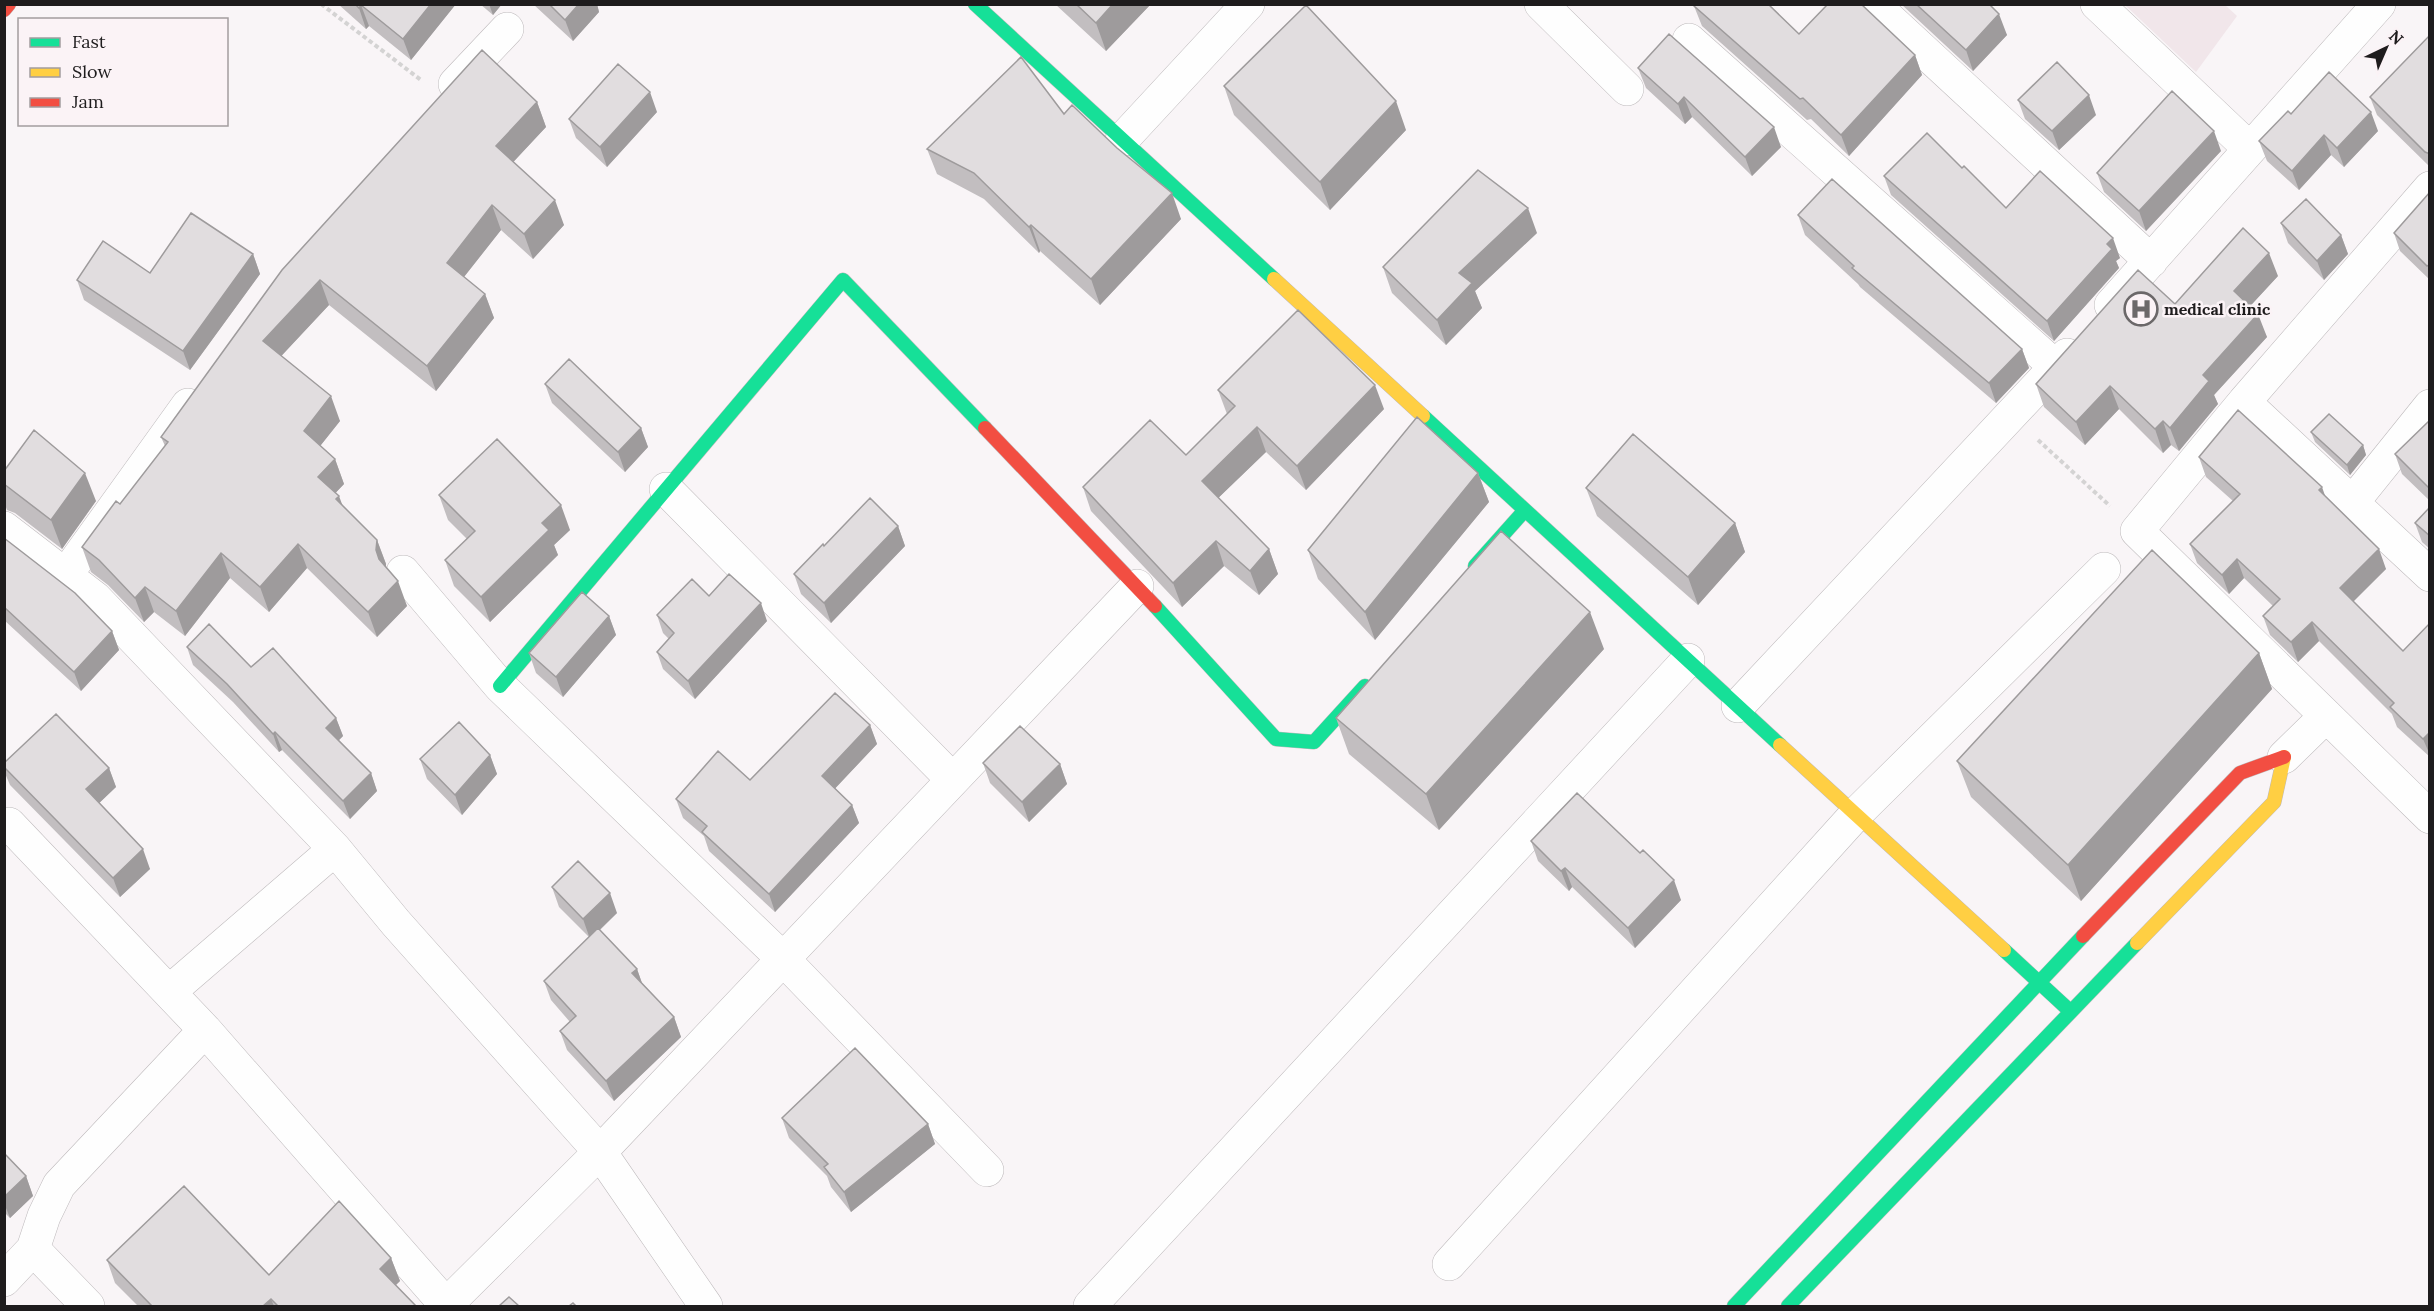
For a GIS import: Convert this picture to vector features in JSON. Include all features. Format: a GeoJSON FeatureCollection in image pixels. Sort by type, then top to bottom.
{"type":"FeatureCollection","features":[{"type":"Feature","properties":{"kind":"street"},"geometry":{"type":"LineString","coordinates":[[4,10],[9,4]]}},
{"type":"Feature","properties":{"kind":"street"},"geometry":{"type":"LineString","coordinates":[[975,4],[2070,1011]]}},
{"type":"Feature","properties":{"kind":"street"},"geometry":{"type":"LineString","coordinates":[[1122,140],[1248,4]]}},
{"type":"Feature","properties":{"kind":"street"},"geometry":{"type":"LineString","coordinates":[[1541,4],[1628,89]]}},
{"type":"Feature","properties":{"kind":"street"},"geometry":{"type":"LineString","coordinates":[[2097,4],[2250,149]]}},
{"type":"Feature","properties":{"kind":"street"},"geometry":{"type":"LineString","coordinates":[[1738,706],[2056,367],[2379,4]]}},
{"type":"Feature","properties":{"kind":"street"},"geometry":{"type":"LineString","coordinates":[[1888,10],[2151,261]]}},
{"type":"Feature","properties":{"kind":"street"},"geometry":{"type":"LineString","coordinates":[[439,101],[507,28]]}},
{"type":"Feature","properties":{"kind":"street"},"geometry":{"type":"LineString","coordinates":[[1689,40],[2056,367]]}},
{"type":"Feature","properties":{"kind":"street"},"geometry":{"type":"LineString","coordinates":[[2430,188],[2244,402],[2137,531],[2430,817]]}},
{"type":"Feature","properties":{"kind":"street"},"geometry":{"type":"LineString","coordinates":[[500,686],[843,280],[1137,586],[1276,739],[1314,742],[1377,673]]}},
{"type":"Feature","properties":{"kind":"street"},"geometry":{"type":"LineString","coordinates":[[65,576],[205,382]]}},
{"type":"Feature","properties":{"kind":"street"},"geometry":{"type":"LineString","coordinates":[[2244,402],[2430,575]]}},
{"type":"Feature","properties":{"kind":"street"},"geometry":{"type":"LineString","coordinates":[[2352,502],[2430,406]]}},
{"type":"Feature","properties":{"kind":"street"},"geometry":{"type":"LineString","coordinates":[[666,489],[953,780]]}},
{"type":"Feature","properties":{"kind":"street"},"geometry":{"type":"LineString","coordinates":[[1463,579],[1525,510]]}},
{"type":"Feature","properties":{"kind":"street"},"geometry":{"type":"LineString","coordinates":[[4,528],[95,598],[334,849],[600,1152],[706,1306]]}},
{"type":"Feature","properties":{"kind":"street"},"geometry":{"type":"LineString","coordinates":[[1449,1263],[1857,813],[2104,569]]}},
{"type":"Feature","properties":{"kind":"street"},"geometry":{"type":"LineString","coordinates":[[403,572],[500,686],[783,959],[987,1170]]}},
{"type":"Feature","properties":{"kind":"street"},"geometry":{"type":"LineString","coordinates":[[9,824],[205,1030],[446,1306],[600,1152],[1137,586]]}},
{"type":"Feature","properties":{"kind":"street"},"geometry":{"type":"LineString","coordinates":[[1090,1306],[1688,660]]}},
{"type":"Feature","properties":{"kind":"street"},"geometry":{"type":"LineString","coordinates":[[1734,1306],[2038,982],[2240,773],[2284,757],[2326,716]]}},
{"type":"Feature","properties":{"kind":"street"},"geometry":{"type":"LineString","coordinates":[[1788,1306],[2274,802],[2284,757]]}},
{"type":"Feature","properties":{"kind":"street"},"geometry":{"type":"LineString","coordinates":[[169,993],[334,849]]}},
{"type":"Feature","properties":{"kind":"street"},"geometry":{"type":"LineString","coordinates":[[4,1280],[33,1250],[44,1216],[59,1185],[205,1030]]}},
{"type":"Feature","properties":{"kind":"street"},"geometry":{"type":"LineString","coordinates":[[33,1250],[88,1306]]}},
{"type":"Feature","properties":{"kind":"path"},"geometry":{"type":"LineString","coordinates":[[321,4],[439,101]]}},
{"type":"Feature","properties":{"kind":"path"},"geometry":{"type":"LineString","coordinates":[[2011,415],[2137,531]]}},
{"type":"Feature","properties":{"kind":"shaded area"},"geometry":{"type":"Polygon","coordinates":[[[2125,5],[2225,5],[2237,16],[2196,72],[2125,5]]]}},
{"type":"Feature","properties":{"kind":"building"},"geometry":{"type":"Polygon","coordinates":[[[355,4],[431,4],[403,39],[361,5],[359,8],[355,4]]]}},
{"type":"Feature","properties":{"kind":"building"},"geometry":{"type":"Polygon","coordinates":[[[549,4],[579,4],[565,20],[549,4]]]}},
{"type":"Feature","properties":{"kind":"building"},"geometry":{"type":"Polygon","coordinates":[[[1076,4],[1113,4],[1096,23],[1076,4]]]}},
{"type":"Feature","properties":{"kind":"building"},"geometry":{"type":"Polygon","coordinates":[[[1696,4],[1768,4],[1799,34],[1828,4],[1861,4],[1915,55],[1841,135],[1803,98],[1800,99],[1694,6],[1696,4]]]}},
{"type":"Feature","properties":{"kind":"building"},"geometry":{"type":"Polygon","coordinates":[[[1916,4],[1989,4],[1999,14],[1966,50],[1916,4]]]}},
{"type":"Feature","properties":{"kind":"building"},"geometry":{"type":"Polygon","coordinates":[[[1306,5],[1396,101],[1320,182],[1224,86],[1306,5]]]}},
{"type":"Feature","properties":{"kind":"building"},"geometry":{"type":"Polygon","coordinates":[[[1669,34],[1774,127],[1745,157],[1684,97],[1678,104],[1638,68],[1669,34]]]}},
{"type":"Feature","properties":{"kind":"building"},"geometry":{"type":"Polygon","coordinates":[[[2430,35],[2430,154],[2425,152],[2370,97],[2430,35]]]}},
{"type":"Feature","properties":{"kind":"building"},"geometry":{"type":"Polygon","coordinates":[[[482,50],[537,102],[496,146],[555,200],[524,234],[492,205],[447,263],[485,294],[427,366],[320,280],[263,341],[331,396],[304,431],[335,459],[318,477],[339,496],[336,499],[377,540],[376,550],[379,559],[398,581],[368,612],[298,544],[260,587],[221,553],[176,611],[145,587],[135,598],[99,560],[82,547],[116,501],[120,504],[168,442],[161,437],[282,270],[482,50]]]}},
{"type":"Feature","properties":{"kind":"building"},"geometry":{"type":"Polygon","coordinates":[[[1021,57],[1064,114],[1072,105],[1117,148],[1172,193],[1091,279],[1031,225],[1029,227],[974,173],[927,149],[1021,57]]]}},
{"type":"Feature","properties":{"kind":"building"},"geometry":{"type":"Polygon","coordinates":[[[2057,62],[2089,95],[2052,131],[2018,100],[2057,62]]]}},
{"type":"Feature","properties":{"kind":"building"},"geometry":{"type":"Polygon","coordinates":[[[618,64],[650,92],[600,147],[569,119],[618,64]]]}},
{"type":"Feature","properties":{"kind":"building"},"geometry":{"type":"Polygon","coordinates":[[[2329,72],[2371,112],[2337,148],[2324,135],[2292,171],[2259,141],[2288,111],[2291,114],[2329,72]]]}},
{"type":"Feature","properties":{"kind":"building"},"geometry":{"type":"Polygon","coordinates":[[[2172,91],[2214,131],[2139,211],[2097,173],[2172,91]]]}},
{"type":"Feature","properties":{"kind":"building"},"geometry":{"type":"Polygon","coordinates":[[[1927,133],[2006,208],[2040,171],[2113,238],[2107,244],[2112,249],[2047,321],[1884,176],[1927,133]]]}},
{"type":"Feature","properties":{"kind":"building"},"geometry":{"type":"Polygon","coordinates":[[[1478,170],[1528,208],[1459,273],[1472,283],[1437,320],[1383,267],[1478,170]]]}},
{"type":"Feature","properties":{"kind":"building"},"geometry":{"type":"Polygon","coordinates":[[[1832,179],[2022,349],[1989,383],[1852,268],[1854,266],[1798,215],[1832,179]]]}},
{"type":"Feature","properties":{"kind":"building"},"geometry":{"type":"Polygon","coordinates":[[[2430,192],[2430,264],[2427,266],[2394,233],[2430,192]]]}},
{"type":"Feature","properties":{"kind":"building"},"geometry":{"type":"Polygon","coordinates":[[[2306,199],[2341,235],[2317,261],[2281,223],[2306,199]]]}},
{"type":"Feature","properties":{"kind":"building"},"geometry":{"type":"Polygon","coordinates":[[[191,213],[253,254],[183,351],[77,280],[103,241],[150,273],[191,213]]]}},
{"type":"Feature","properties":{"kind":"building"},"geometry":{"type":"Polygon","coordinates":[[[2243,228],[2269,253],[2234,291],[2258,314],[2203,375],[2209,381],[2170,428],[2163,421],[2155,429],[2110,386],[2076,422],[2036,384],[2138,270],[2175,304],[2243,228]]]}},
{"type":"Feature","properties":{"kind":"building"},"geometry":{"type":"Polygon","coordinates":[[[1298,310],[1375,385],[1297,466],[1257,427],[1202,481],[1269,549],[1250,571],[1216,541],[1173,583],[1083,487],[1150,420],[1186,455],[1235,406],[1218,390],[1298,310]]]}},
{"type":"Feature","properties":{"kind":"building"},"geometry":{"type":"Polygon","coordinates":[[[569,359],[641,428],[618,452],[545,384],[569,359]]]}},
{"type":"Feature","properties":{"kind":"building"},"geometry":{"type":"Polygon","coordinates":[[[2238,410],[2322,487],[2319,490],[2379,549],[2340,588],[2403,651],[2430,623],[2430,732],[2423,739],[2390,707],[2394,703],[2312,622],[2291,642],[2263,616],[2280,599],[2237,559],[2222,575],[2190,544],[2240,494],[2199,457],[2238,410]]]}},
{"type":"Feature","properties":{"kind":"building"},"geometry":{"type":"Polygon","coordinates":[[[2329,414],[2363,445],[2347,465],[2311,432],[2329,414]]]}},
{"type":"Feature","properties":{"kind":"building"},"geometry":{"type":"Polygon","coordinates":[[[1417,417],[1478,473],[1365,612],[1308,550],[1417,417]]]}},
{"type":"Feature","properties":{"kind":"building"},"geometry":{"type":"Polygon","coordinates":[[[2430,420],[2430,489],[2395,454],[2430,420]]]}},
{"type":"Feature","properties":{"kind":"building"},"geometry":{"type":"Polygon","coordinates":[[[34,430],[85,473],[51,520],[4,484],[4,471],[34,430]]]}},
{"type":"Feature","properties":{"kind":"building"},"geometry":{"type":"Polygon","coordinates":[[[1633,434],[1735,523],[1688,577],[1586,488],[1633,434]]]}},
{"type":"Feature","properties":{"kind":"building"},"geometry":{"type":"Polygon","coordinates":[[[497,439],[561,505],[542,523],[549,530],[481,597],[445,560],[475,531],[439,495],[497,439]]]}},
{"type":"Feature","properties":{"kind":"building"},"geometry":{"type":"Polygon","coordinates":[[[870,498],[898,526],[824,603],[794,574],[870,498]]]}},
{"type":"Feature","properties":{"kind":"building"},"geometry":{"type":"Polygon","coordinates":[[[2430,507],[2430,536],[2415,523],[2430,507]]]}},
{"type":"Feature","properties":{"kind":"building"},"geometry":{"type":"Polygon","coordinates":[[[1501,531],[1590,612],[1426,794],[1336,718],[1501,531]]]}},
{"type":"Feature","properties":{"kind":"building"},"geometry":{"type":"Polygon","coordinates":[[[4,538],[75,593],[112,631],[74,672],[4,607],[4,538]]]}},
{"type":"Feature","properties":{"kind":"building"},"geometry":{"type":"Polygon","coordinates":[[[2152,550],[2259,653],[2068,865],[1957,761],[2152,550]]]}},
{"type":"Feature","properties":{"kind":"building"},"geometry":{"type":"Polygon","coordinates":[[[729,574],[761,603],[688,681],[657,652],[674,633],[657,615],[692,579],[709,596],[729,574]]]}},
{"type":"Feature","properties":{"kind":"building"},"geometry":{"type":"Polygon","coordinates":[[[582,592],[609,616],[556,677],[529,653],[582,592]]]}},
{"type":"Feature","properties":{"kind":"building"},"geometry":{"type":"Polygon","coordinates":[[[209,624],[251,667],[273,648],[336,718],[326,728],[371,773],[343,801],[187,647],[209,624]]]}},
{"type":"Feature","properties":{"kind":"building"},"geometry":{"type":"Polygon","coordinates":[[[835,693],[870,725],[822,776],[852,805],[769,894],[702,832],[707,826],[676,799],[718,751],[750,780],[835,693]]]}},
{"type":"Feature","properties":{"kind":"building"},"geometry":{"type":"Polygon","coordinates":[[[56,714],[109,768],[86,789],[143,849],[113,878],[4,767],[4,763],[56,714]]]}},
{"type":"Feature","properties":{"kind":"building"},"geometry":{"type":"Polygon","coordinates":[[[459,722],[490,755],[455,795],[420,759],[459,722]]]}},
{"type":"Feature","properties":{"kind":"building"},"geometry":{"type":"Polygon","coordinates":[[[1020,726],[1060,764],[1022,802],[983,763],[1020,726]]]}},
{"type":"Feature","properties":{"kind":"building"},"geometry":{"type":"Polygon","coordinates":[[[1577,793],[1640,853],[1643,850],[1674,880],[1628,928],[1565,868],[1561,871],[1531,841],[1577,793]]]}},
{"type":"Feature","properties":{"kind":"building"},"geometry":{"type":"Polygon","coordinates":[[[578,861],[610,893],[583,919],[552,887],[578,861]]]}},
{"type":"Feature","properties":{"kind":"building"},"geometry":{"type":"Polygon","coordinates":[[[598,928],[637,969],[632,973],[674,1017],[606,1081],[560,1031],[576,1016],[544,981],[598,928]]]}},
{"type":"Feature","properties":{"kind":"building"},"geometry":{"type":"Polygon","coordinates":[[[855,1048],[928,1124],[844,1192],[824,1167],[828,1164],[782,1118],[855,1048]]]}},
{"type":"Feature","properties":{"kind":"building"},"geometry":{"type":"Polygon","coordinates":[[[4,1153],[26,1176],[4,1197],[4,1153]]]}},
{"type":"Feature","properties":{"kind":"building"},"geometry":{"type":"Polygon","coordinates":[[[184,1186],[269,1275],[339,1201],[391,1258],[380,1269],[416,1306],[278,1306],[271,1299],[263,1306],[152,1306],[107,1260],[184,1186]]]}},
{"type":"Feature","properties":{"kind":"building"},"geometry":{"type":"Polygon","coordinates":[[[509,1297],[519,1306],[499,1306],[509,1297]]]}},
{"type":"Feature","properties":{"kind":"traffic: fast"},"geometry":{"type":"LineString","coordinates":[[975,4],[1274,279]]}},
{"type":"Feature","properties":{"kind":"traffic: fast"},"geometry":{"type":"LineString","coordinates":[[500,686],[843,280],[985,428]]}},
{"type":"Feature","properties":{"kind":"traffic: fast"},"geometry":{"type":"LineString","coordinates":[[1423,416],[1780,745]]}},
{"type":"Feature","properties":{"kind":"traffic: fast"},"geometry":{"type":"LineString","coordinates":[[1475,566],[1525,510]]}},
{"type":"Feature","properties":{"kind":"traffic: fast"},"geometry":{"type":"LineString","coordinates":[[1155,606],[1276,739],[1314,742],[1365,686]]}},
{"type":"Feature","properties":{"kind":"traffic: fast"},"geometry":{"type":"LineString","coordinates":[[1734,1306],[2083,936]]}},
{"type":"Feature","properties":{"kind":"traffic: fast"},"geometry":{"type":"LineString","coordinates":[[1788,1306],[2137,943]]}},
{"type":"Feature","properties":{"kind":"traffic: fast"},"geometry":{"type":"LineString","coordinates":[[2004,950],[2070,1011]]}},
{"type":"Feature","properties":{"kind":"traffic: slow"},"geometry":{"type":"LineString","coordinates":[[1274,279],[1423,416]]}},
{"type":"Feature","properties":{"kind":"traffic: slow"},"geometry":{"type":"LineString","coordinates":[[1780,745],[2004,950]]}},
{"type":"Feature","properties":{"kind":"traffic: slow"},"geometry":{"type":"LineString","coordinates":[[2137,943],[2274,802],[2284,757]]}},
{"type":"Feature","properties":{"kind":"traffic: jam"},"geometry":{"type":"LineString","coordinates":[[4,10],[9,4]]}},
{"type":"Feature","properties":{"kind":"traffic: jam"},"geometry":{"type":"LineString","coordinates":[[985,428],[1155,606]]}},
{"type":"Feature","properties":{"kind":"traffic: jam"},"geometry":{"type":"LineString","coordinates":[[2083,936],[2240,773],[2284,757]]}},
{"type":"Feature","properties":{"kind":"place","name":"medical clinic"},"geometry":{"type":"Point","coordinates":[2141,309]}}]}
